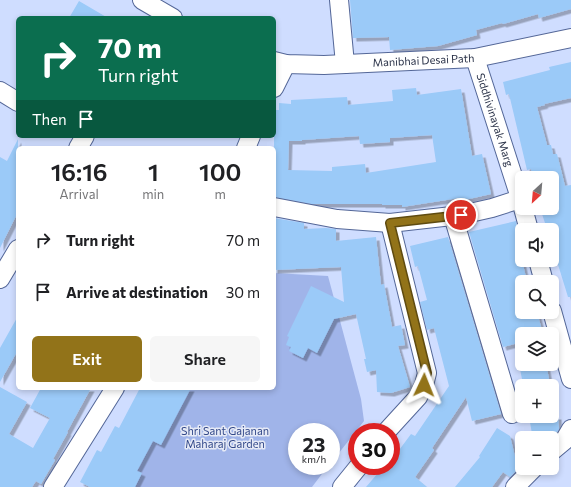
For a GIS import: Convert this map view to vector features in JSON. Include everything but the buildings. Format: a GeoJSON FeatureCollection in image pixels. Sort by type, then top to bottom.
{"type":"FeatureCollection","features":[{"type":"Feature","properties":{"kind":"street"},"geometry":{"type":"LineString","coordinates":[[142,0],[164,16]]}},
{"type":"Feature","properties":{"kind":"street"},"geometry":{"type":"LineString","coordinates":[[339,0],[345,64]]}},
{"type":"Feature","properties":{"kind":"street","name":"Manibhai Desai Path"},"geometry":{"type":"LineString","coordinates":[[280,62],[324,65],[475,58],[571,38]]}},
{"type":"Feature","properties":{"kind":"street","name":"Siddhivinayak Marg"},"geometry":{"type":"LineString","coordinates":[[475,58],[515,182]]}},
{"type":"Feature","properties":{"kind":"street"},"geometry":{"type":"LineString","coordinates":[[276,79],[280,62]]}},
{"type":"Feature","properties":{"kind":"street"},"geometry":{"type":"LineString","coordinates":[[0,91],[16,101]]}},
{"type":"Feature","properties":{"kind":"street"},"geometry":{"type":"LineString","coordinates":[[276,207],[337,219],[390,223],[453,216],[515,205]]}},
{"type":"Feature","properties":{"kind":"street"},"geometry":{"type":"LineString","coordinates":[[453,216],[512,414]]}},
{"type":"Feature","properties":{"kind":"street"},"geometry":{"type":"LineString","coordinates":[[390,223],[427,373],[424,385],[418,397],[394,423]]}},
{"type":"Feature","properties":{"kind":"street"},"geometry":{"type":"LineString","coordinates":[[0,279],[16,252]]}},
{"type":"Feature","properties":{"kind":"street"},"geometry":{"type":"LineString","coordinates":[[554,319],[571,379]]}},
{"type":"Feature","properties":{"kind":"street"},"geometry":{"type":"LineString","coordinates":[[53,487],[114,390]]}},
{"type":"Feature","properties":{"kind":"street"},"geometry":{"type":"LineString","coordinates":[[559,445],[564,441],[571,429]]}},
{"type":"Feature","properties":{"kind":"street"},"geometry":{"type":"LineString","coordinates":[[342,487],[352,475]]}},
{"type":"Feature","properties":{"kind":"street"},"geometry":{"type":"LineString","coordinates":[[515,487],[527,475]]}},
{"type":"Feature","properties":{"kind":"green space","name":"Shri Sant Gajanan Maharaj Garden"},"geometry":{"type":"Polygon","coordinates":[[[276,273],[328,276],[361,399],[364,421],[362,423],[348,423],[348,441],[340,452],[340,423],[288,423],[288,475],[321,475],[312,487],[122,487],[178,390],[276,390],[276,273]]]}},
{"type":"Feature","properties":{"kind":"route"},"geometry":{"type":"LineString","coordinates":[[424,385],[427,373],[390,223],[461,215]]}}]}
